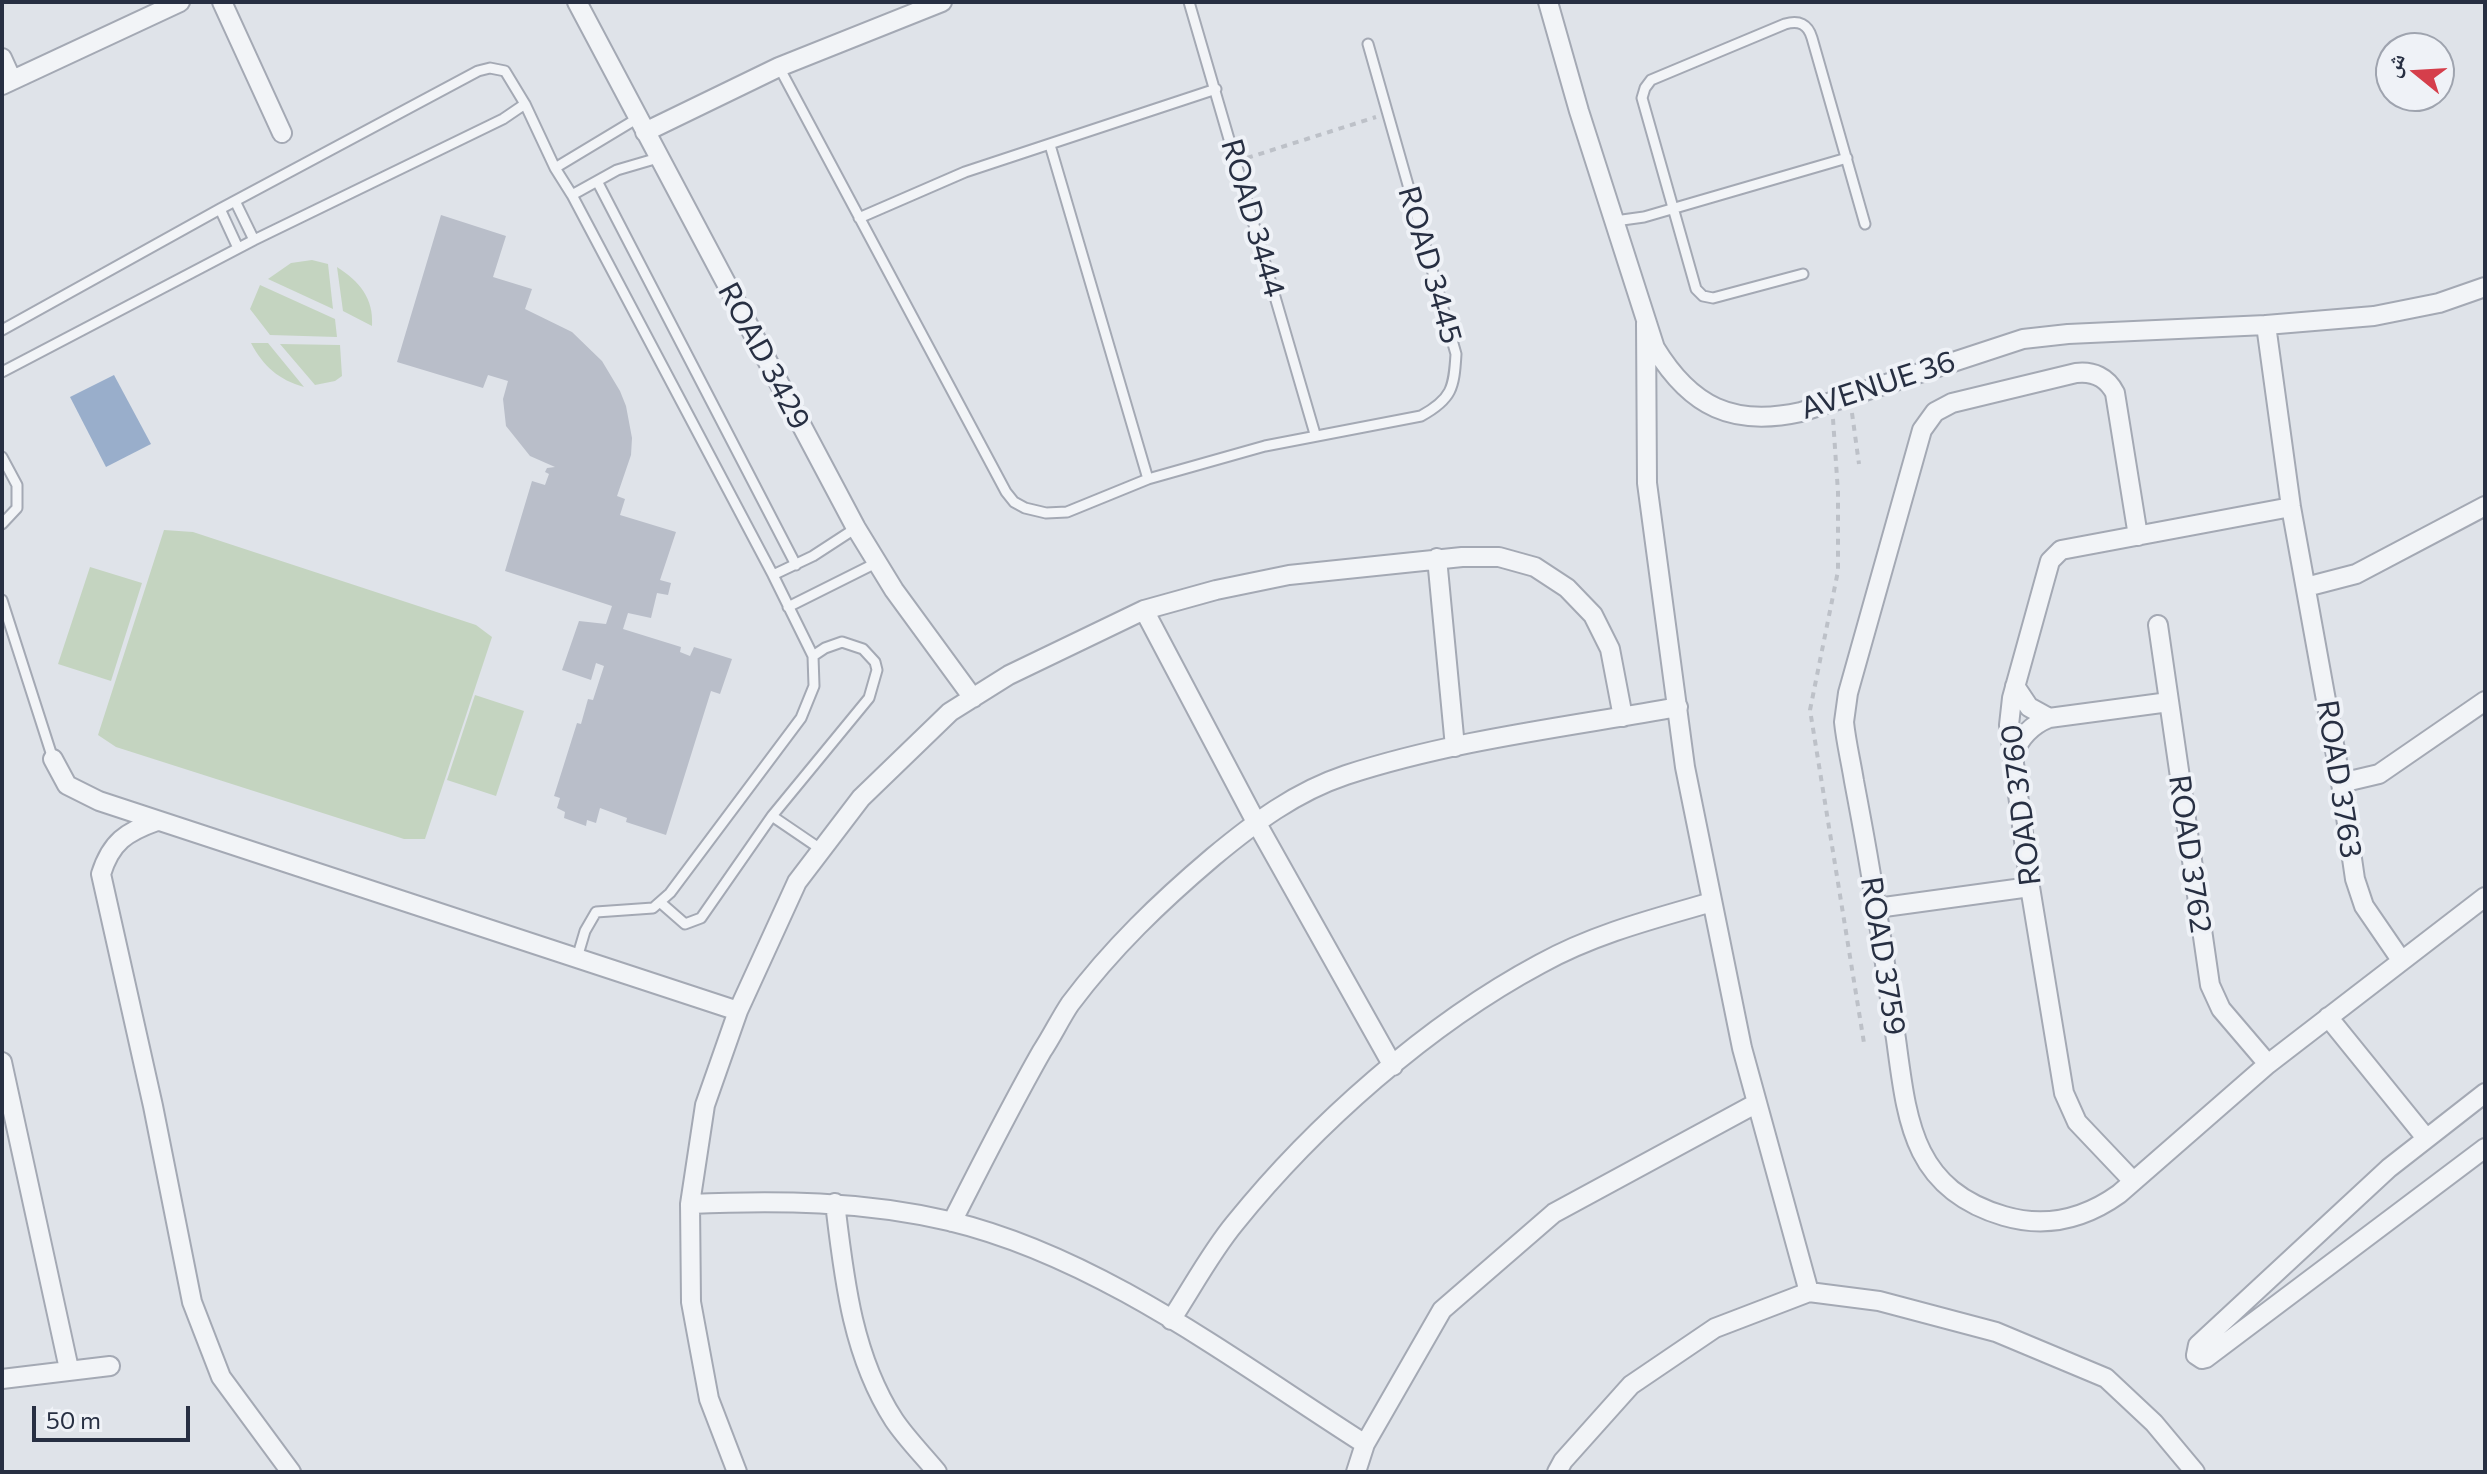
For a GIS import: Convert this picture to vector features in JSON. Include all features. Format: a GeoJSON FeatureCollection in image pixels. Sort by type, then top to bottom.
{"type":"FeatureCollection","features":[{"type":"Feature","properties":{"kind":"street"},"geometry":{"type":"LineString","coordinates":[[2,58],[7,82],[180,2]]}},
{"type":"Feature","properties":{"kind":"street"},"geometry":{"type":"LineString","coordinates":[[222,2],[282,133]]}},
{"type":"Feature","properties":{"kind":"street","name":"ROAD 3429"},"geometry":{"type":"LineString","coordinates":[[577,2],[856,528],[876,563],[973,698]]}},
{"type":"Feature","properties":{"kind":"street"},"geometry":{"type":"LineString","coordinates":[[641,125],[942,2]]}},
{"type":"Feature","properties":{"kind":"street","name":"AVENUE 36"},"geometry":{"type":"LineString","coordinates":[[1548,2],[1655,348],[1679,383],[1701,401],[1731,414],[1782,416],[2023,339],[2374,316],[2411,310],[2485,287]]}},
{"type":"Feature","properties":{"kind":"street"},"geometry":{"type":"LineString","coordinates":[[1646,323],[1647,483],[1685,767],[1742,1048],[1809,1292]]}},
{"type":"Feature","properties":{"kind":"street","name":"ROAD 3763"},"geometry":{"type":"LineString","coordinates":[[2266,325],[2291,507],[2359,893],[2371,918],[2401,960]]}},
{"type":"Feature","properties":{"kind":"street","name":"ROAD 3759"},"geometry":{"type":"LineString","coordinates":[[2138,536],[2115,393],[2101,377],[2093,373],[2076,373],[1952,403],[1935,412],[1918,440],[1845,709],[1845,734],[1877,908],[1907,1117],[1920,1151],[1942,1180],[1965,1198],[1991,1212],[2010,1217],[2060,1220],[2106,1204],[2268,1064],[2485,897]]}},
{"type":"Feature","properties":{"kind":"street"},"geometry":{"type":"LineString","coordinates":[[2306,587],[2356,574],[2485,506]]}},
{"type":"Feature","properties":{"kind":"street","name":"ROAD 3760"},"geometry":{"type":"LineString","coordinates":[[2133,1181],[2077,1122],[2067,1104],[2030,887],[2009,711],[2050,561],[2056,554],[2066,547],[2291,507]]}},
{"type":"Feature","properties":{"kind":"street"},"geometry":{"type":"LineString","coordinates":[[737,1472],[709,1399],[691,1302],[690,1204],[705,1105],[738,1011],[797,882],[861,798],[950,712],[1009,675],[1144,610],[1216,590],[1289,575],[1437,558],[1499,557],[1535,567],[1567,588],[1593,615],[1610,649],[1623,717]]}},
{"type":"Feature","properties":{"kind":"street"},"geometry":{"type":"LineString","coordinates":[[1437,558],[1455,747]]}},
{"type":"Feature","properties":{"kind":"street"},"geometry":{"type":"LineString","coordinates":[[1144,610],[1256,822],[1393,1066]]}},
{"type":"Feature","properties":{"kind":"street","name":"ROAD 3762"},"geometry":{"type":"LineString","coordinates":[[2158,625],[2210,985],[2221,1009],[2268,1064]]}},
{"type":"Feature","properties":{"kind":"street"},"geometry":{"type":"LineString","coordinates":[[2015,686],[2029,707],[2049,718]]}},
{"type":"Feature","properties":{"kind":"street"},"geometry":{"type":"LineString","coordinates":[[2341,783],[2379,774],[2485,701]]}},
{"type":"Feature","properties":{"kind":"street"},"geometry":{"type":"LineString","coordinates":[[2013,755],[2023,736],[2039,722],[2049,718],[2169,702]]}},
{"type":"Feature","properties":{"kind":"street"},"geometry":{"type":"LineString","coordinates":[[952,1222],[1024,1082],[1069,1006],[1124,938],[1256,822],[1302,794],[1344,776],[1455,747],[1678,707]]}},
{"type":"Feature","properties":{"kind":"street"},"geometry":{"type":"LineString","coordinates":[[53,759],[67,785],[80,794],[738,1011]]}},
{"type":"Feature","properties":{"kind":"street"},"geometry":{"type":"LineString","coordinates":[[157,821],[122,838],[108,852],[101,874],[153,1106],[192,1302],[221,1377],[291,1472]]}},
{"type":"Feature","properties":{"kind":"street"},"geometry":{"type":"LineString","coordinates":[[1877,908],[2030,887]]}},
{"type":"Feature","properties":{"kind":"street"},"geometry":{"type":"LineString","coordinates":[[1171,1320],[1233,1225],[1307,1140],[1464,1009],[1541,963],[1624,927],[1712,902]]}},
{"type":"Feature","properties":{"kind":"street"},"geometry":{"type":"LineString","coordinates":[[2328,1017],[2426,1138]]}},
{"type":"Feature","properties":{"kind":"street"},"geometry":{"type":"LineString","coordinates":[[2,1062],[69,1369]]}},
{"type":"Feature","properties":{"kind":"street"},"geometry":{"type":"LineString","coordinates":[[2485,1093],[2389,1168],[2198,1345],[2196,1355],[2206,1358],[2485,1148]]}},
{"type":"Feature","properties":{"kind":"street"},"geometry":{"type":"LineString","coordinates":[[1356,1472],[1365,1444],[1442,1310],[1554,1213],[1757,1103]]}},
{"type":"Feature","properties":{"kind":"street"},"geometry":{"type":"LineString","coordinates":[[690,1204],[765,1200],[835,1203],[894,1210],[952,1222],[1055,1259],[1106,1282],[1365,1444]]}},
{"type":"Feature","properties":{"kind":"street"},"geometry":{"type":"LineString","coordinates":[[835,1203],[843,1274],[860,1350],[894,1420],[937,1472]]}},
{"type":"Feature","properties":{"kind":"street"},"geometry":{"type":"LineString","coordinates":[[1557,1472],[1563,1461],[1631,1385],[1715,1328],[1809,1292],[1879,1301],[1996,1332],[2106,1378],[2154,1423],[2195,1472]]}},
{"type":"Feature","properties":{"kind":"street"},"geometry":{"type":"LineString","coordinates":[[2,1379],[110,1366]]}},
{"type":"Feature","properties":{"kind":"lane","name":"ROAD 3444"},"geometry":{"type":"LineString","coordinates":[[1189,2],[1315,434]]}},
{"type":"Feature","properties":{"kind":"lane"},"geometry":{"type":"LineString","coordinates":[[1803,274],[1713,298],[1703,296],[1696,289],[1642,98],[1651,80],[1785,24],[1794,21],[1803,23],[1809,29],[1865,224]]}},
{"type":"Feature","properties":{"kind":"lane","name":"ROAD 3445"},"geometry":{"type":"LineString","coordinates":[[859,218],[998,478],[1014,502],[1025,508],[1046,513],[1067,512],[1148,479],[1265,446],[1421,416],[1441,405],[1449,393],[1456,354],[1368,44]]}},
{"type":"Feature","properties":{"kind":"lane"},"geometry":{"type":"LineString","coordinates":[[779,67],[859,218],[965,172],[1216,89]]}},
{"type":"Feature","properties":{"kind":"lane"},"geometry":{"type":"LineString","coordinates":[[2,330],[478,71],[490,68],[505,71],[813,656],[814,686],[801,718],[661,903],[644,911],[596,912],[585,931],[577,958]]}},
{"type":"Feature","properties":{"kind":"lane"},"geometry":{"type":"LineString","coordinates":[[2,372],[238,248],[490,125],[525,104]]}},
{"type":"Feature","properties":{"kind":"lane"},"geometry":{"type":"LineString","coordinates":[[555,168],[641,125]]}},
{"type":"Feature","properties":{"kind":"lane"},"geometry":{"type":"LineString","coordinates":[[1050,145],[1148,479]]}},
{"type":"Feature","properties":{"kind":"lane"},"geometry":{"type":"LineString","coordinates":[[572,195],[617,170],[658,158]]}},
{"type":"Feature","properties":{"kind":"lane"},"geometry":{"type":"LineString","coordinates":[[1615,221],[1675,209],[1847,158]]}},
{"type":"Feature","properties":{"kind":"lane"},"geometry":{"type":"LineString","coordinates":[[597,181],[796,565]]}},
{"type":"Feature","properties":{"kind":"lane"},"geometry":{"type":"LineString","coordinates":[[235,201],[254,240]]}},
{"type":"Feature","properties":{"kind":"lane"},"geometry":{"type":"LineString","coordinates":[[220,209],[238,248]]}},
{"type":"Feature","properties":{"kind":"lane"},"geometry":{"type":"LineString","coordinates":[[2,457],[17,485],[17,508],[2,524]]}},
{"type":"Feature","properties":{"kind":"lane"},"geometry":{"type":"LineString","coordinates":[[773,575],[796,565],[856,528]]}},
{"type":"Feature","properties":{"kind":"lane"},"geometry":{"type":"LineString","coordinates":[[788,607],[876,563]]}},
{"type":"Feature","properties":{"kind":"lane"},"geometry":{"type":"LineString","coordinates":[[2,600],[53,759]]}},
{"type":"Feature","properties":{"kind":"lane"},"geometry":{"type":"LineString","coordinates":[[661,903],[685,924],[701,918],[772,816],[869,698],[877,670],[875,662],[863,649],[842,642],[813,656]]}},
{"type":"Feature","properties":{"kind":"lane"},"geometry":{"type":"LineString","coordinates":[[772,816],[822,850]]}},
{"type":"Feature","properties":{"kind":"path"},"geometry":{"type":"LineString","coordinates":[[1237,162],[1387,113]]}},
{"type":"Feature","properties":{"kind":"path"},"geometry":{"type":"LineString","coordinates":[[1850,395],[1859,464]]}},
{"type":"Feature","properties":{"kind":"green space"},"geometry":{"type":"Polygon","coordinates":[[[312,260],[328,264],[333,309],[268,279],[291,263],[312,260]]]}},
{"type":"Feature","properties":{"kind":"green space"},"geometry":{"type":"Polygon","coordinates":[[[337,267],[364,291],[372,326],[343,311],[337,267]]]}},
{"type":"Feature","properties":{"kind":"green space"},"geometry":{"type":"Polygon","coordinates":[[[260,285],[335,319],[337,337],[270,335],[250,309],[260,285]]]}},
{"type":"Feature","properties":{"kind":"green space"},"geometry":{"type":"Polygon","coordinates":[[[251,343],[268,343],[304,387],[273,371],[251,343]]]}},
{"type":"Feature","properties":{"kind":"green space"},"geometry":{"type":"Polygon","coordinates":[[[280,344],[340,345],[342,376],[335,381],[315,385],[280,344]]]}},
{"type":"Feature","properties":{"kind":"green space"},"geometry":{"type":"Polygon","coordinates":[[[164,530],[193,532],[476,625],[492,637],[425,839],[404,839],[116,747],[98,735],[164,530]]]}},
{"type":"Feature","properties":{"kind":"green space"},"geometry":{"type":"Polygon","coordinates":[[[90,567],[142,583],[111,681],[58,664],[90,567]]]}},
{"type":"Feature","properties":{"kind":"green space"},"geometry":{"type":"Polygon","coordinates":[[[475,695],[524,711],[496,796],[447,780],[475,695]]]}},
{"type":"Feature","properties":{"kind":"water"},"geometry":{"type":"Polygon","coordinates":[[[114,375],[151,444],[106,467],[70,397],[114,375]]]}},
{"type":"Feature","properties":{"kind":"building"},"geometry":{"type":"Polygon","coordinates":[[[441,215],[506,236],[493,277],[532,289],[525,309],[572,332],[602,361],[620,391],[632,438],[631,455],[617,496],[625,499],[620,515],[676,532],[660,580],[671,583],[668,595],[657,593],[651,618],[628,613],[623,629],[681,647],[680,652],[690,656],[694,647],[732,659],[720,694],[711,691],[666,835],[626,822],[627,818],[600,808],[596,823],[587,820],[586,826],[564,818],[565,812],[557,808],[560,798],[554,796],[577,723],[581,724],[588,699],[593,700],[604,666],[596,663],[591,680],[562,670],[579,621],[606,624],[612,606],[505,571],[532,481],[545,485],[549,474],[545,472],[547,468],[555,467],[530,456],[506,426],[503,399],[508,381],[488,375],[483,388],[397,362],[441,215]]]}}]}
